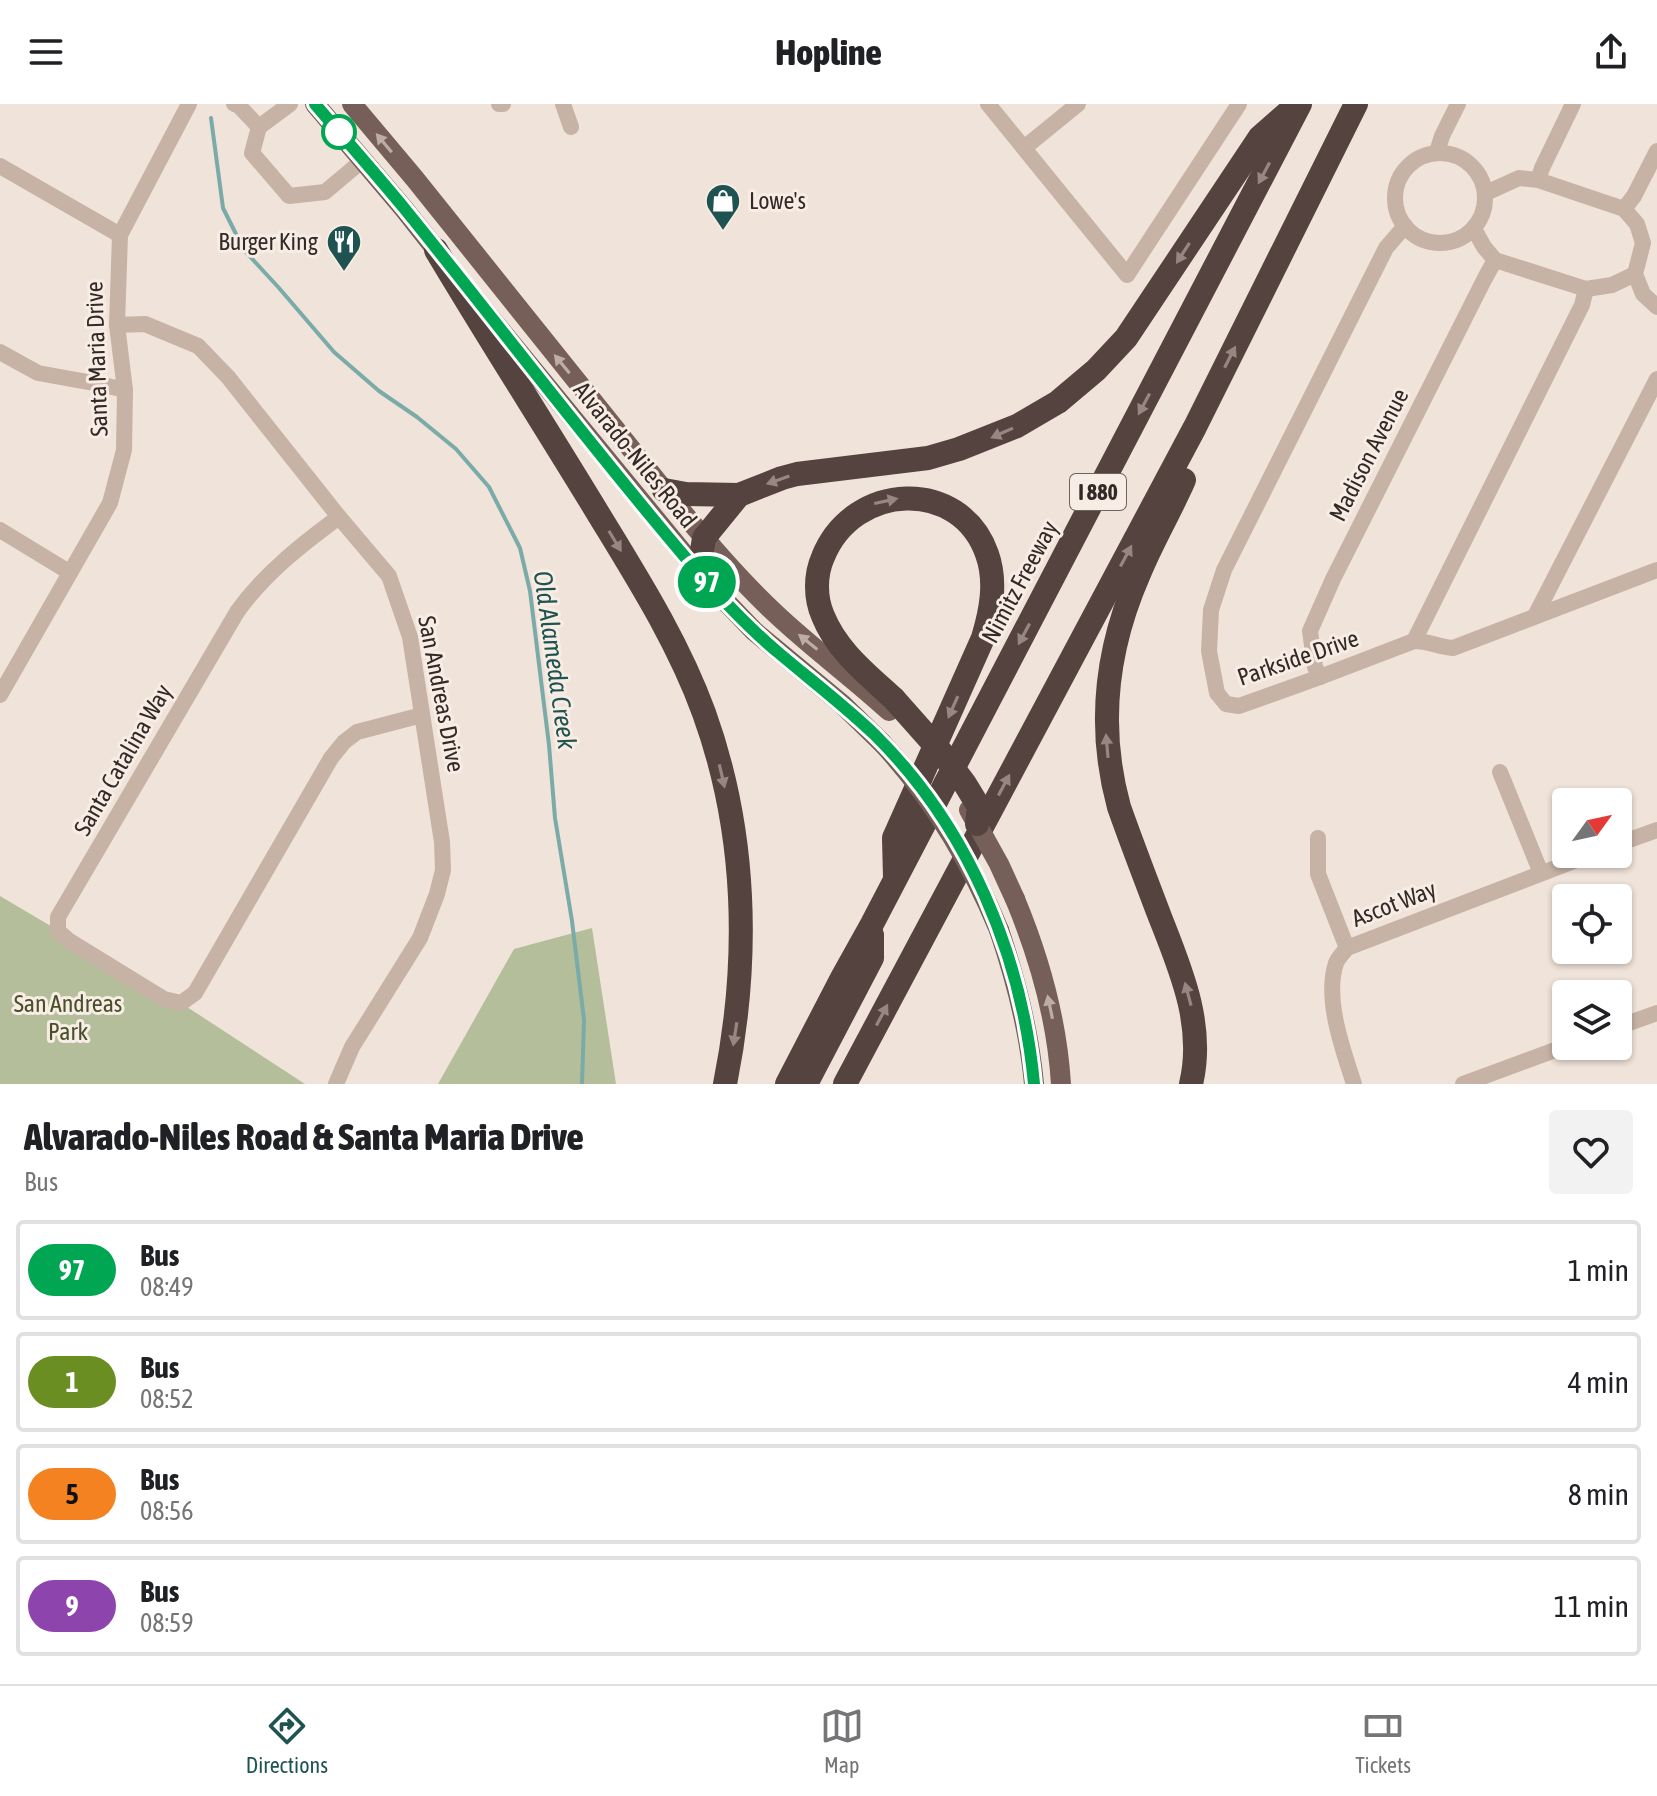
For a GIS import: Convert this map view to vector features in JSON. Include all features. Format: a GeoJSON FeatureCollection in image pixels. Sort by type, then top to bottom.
{"type":"FeatureCollection","features":[{"type":"Feature","properties":{"kind":"highway"},"geometry":{"type":"LineString","coordinates":[[664,490],[686,494],[739,495],[797,474],[928,458],[1017,426],[1058,402],[1096,370],[1126,338],[1260,137],[1300,104]]}},
{"type":"Feature","properties":{"kind":"highway","name":"Nimitz Freeway"},"geometry":{"type":"LineString","coordinates":[[787,1084],[1300,104]]}},
{"type":"Feature","properties":{"kind":"highway","name":"I 880"},"geometry":{"type":"LineString","coordinates":[[845,1084],[1195,427],[1356,104]]}},
{"type":"Feature","properties":{"kind":"highway"},"geometry":{"type":"LineString","coordinates":[[436,250],[646,593],[679,653],[704,713],[730,811],[741,903],[737,1020],[725,1084]]}},
{"type":"Feature","properties":{"kind":"highway"},"geometry":{"type":"LineString","coordinates":[[1191,1080],[1194,1032],[1187,988],[1119,807],[1106,735],[1110,676],[1122,617],[1188,469],[1195,427]]}},
{"type":"Feature","properties":{"kind":"highway"},"geometry":{"type":"LineString","coordinates":[[708,583],[701,557],[704,538],[739,495]]}},
{"type":"Feature","properties":{"kind":"highway"},"geometry":{"type":"LineString","coordinates":[[895,881],[894,838],[983,638],[992,587],[987,553],[969,525],[956,513],[924,500],[891,499],[874,504],[847,520],[836,532],[820,562],[817,579],[821,614],[845,653],[892,705],[941,752],[965,784],[979,807],[977,824]]}},
{"type":"Feature","properties":{"kind":"highway","name":"I 880"},"geometry":{"type":"LineString","coordinates":[[806,1084],[872,958],[872,924]]}},
{"type":"Feature","properties":{"kind":"main road","name":"Alvarado-Niles Road"},"geometry":{"type":"LineString","coordinates":[[315,104],[708,583],[754,631],[876,736],[924,792],[946,823],[983,892],[999,930],[1021,1002],[1034,1084]]}},
{"type":"Feature","properties":{"kind":"main road","name":"Alvarado-Niles Road"},"geometry":{"type":"LineString","coordinates":[[352,104],[704,538],[773,612],[892,705]]}},
{"type":"Feature","properties":{"kind":"main road"},"geometry":{"type":"LineString","coordinates":[[977,824],[1015,899],[1039,963],[1049,1001],[1061,1084]]}},
{"type":"Feature","properties":{"kind":"street","name":"Santa Maria Drive"},"geometry":{"type":"LineString","coordinates":[[0,695],[110,503],[124,450],[125,390],[117,325],[120,235],[189,104]]}},
{"type":"Feature","properties":{"kind":"street"},"geometry":{"type":"LineString","coordinates":[[234,104],[259,127]]}},
{"type":"Feature","properties":{"kind":"street"},"geometry":{"type":"LineString","coordinates":[[290,104],[259,127],[252,153],[289,196],[325,192],[363,160]]}},
{"type":"Feature","properties":{"kind":"street"},"geometry":{"type":"LineString","coordinates":[[563,104],[571,127]]}},
{"type":"Feature","properties":{"kind":"street"},"geometry":{"type":"LineString","coordinates":[[988,104],[1127,275],[1239,104]]}},
{"type":"Feature","properties":{"kind":"street"},"geometry":{"type":"LineString","coordinates":[[1024,148],[1078,104]]}},
{"type":"Feature","properties":{"kind":"street"},"geometry":{"type":"LineString","coordinates":[[1437,152],[1458,104]]}},
{"type":"Feature","properties":{"kind":"street"},"geometry":{"type":"LineString","coordinates":[[1538,180],[1573,104]]}},
{"type":"Feature","properties":{"kind":"street"},"geometry":{"type":"LineString","coordinates":[[1624,209],[1657,151]]}},
{"type":"Feature","properties":{"kind":"street"},"geometry":{"type":"LineString","coordinates":[[1437,152],[1454,154],[1469,163],[1480,176],[1486,193],[1474,229],[1458,240],[1439,243],[1420,238],[1405,226],[1396,209],[1396,189],[1403,171],[1418,158],[1437,152]]}},
{"type":"Feature","properties":{"kind":"street"},"geometry":{"type":"LineString","coordinates":[[0,166],[120,235]]}},
{"type":"Feature","properties":{"kind":"street"},"geometry":{"type":"LineString","coordinates":[[1486,193],[1519,178],[1538,180],[1624,209],[1637,224],[1643,243],[1635,274],[1643,294],[1657,307]]}},
{"type":"Feature","properties":{"kind":"street","name":"Parkside Drive"},"geometry":{"type":"LineString","coordinates":[[1405,226],[1386,248],[1224,570],[1211,610],[1209,651],[1217,693],[1226,704],[1239,706],[1414,641]]}},
{"type":"Feature","properties":{"kind":"street"},"geometry":{"type":"LineString","coordinates":[[1474,229],[1495,260],[1586,289],[1612,285],[1635,274]]}},
{"type":"Feature","properties":{"kind":"street"},"geometry":{"type":"LineString","coordinates":[[1643,243],[1657,231]]}},
{"type":"Feature","properties":{"kind":"street","name":"Madison Avenue"},"geometry":{"type":"LineString","coordinates":[[1320,677],[1315,667],[1310,631],[1340,565],[1495,260]]}},
{"type":"Feature","properties":{"kind":"street"},"geometry":{"type":"LineString","coordinates":[[1586,289],[1582,305],[1414,641],[1453,648],[1657,570]]}},
{"type":"Feature","properties":{"kind":"street","name":"San Andreas Drive"},"geometry":{"type":"LineString","coordinates":[[117,325],[145,324],[198,346],[228,377],[389,576],[410,637],[442,842],[443,870],[420,938],[352,1047],[336,1084]]}},
{"type":"Feature","properties":{"kind":"street"},"geometry":{"type":"LineString","coordinates":[[0,352],[38,373],[125,390]]}},
{"type":"Feature","properties":{"kind":"street"},"geometry":{"type":"LineString","coordinates":[[1535,616],[1657,379]]}},
{"type":"Feature","properties":{"kind":"street","name":"Santa Catalina Way"},"geometry":{"type":"LineString","coordinates":[[339,517],[280,562],[237,612],[58,917],[58,931],[164,999],[181,1003],[195,993],[331,758],[344,742],[357,732],[422,715]]}},
{"type":"Feature","properties":{"kind":"street"},"geometry":{"type":"LineString","coordinates":[[0,530],[69,572]]}},
{"type":"Feature","properties":{"kind":"street"},"geometry":{"type":"LineString","coordinates":[[1500,772],[1541,873]]}},
{"type":"Feature","properties":{"kind":"street"},"geometry":{"type":"LineString","coordinates":[[1632,839],[1657,830]]}},
{"type":"Feature","properties":{"kind":"street"},"geometry":{"type":"LineString","coordinates":[[1318,838],[1318,874],[1347,948]]}},
{"type":"Feature","properties":{"kind":"street","name":"Ascot Way"},"geometry":{"type":"LineString","coordinates":[[1354,1084],[1333,1010],[1336,960],[1347,948],[1554,868]]}},
{"type":"Feature","properties":{"kind":"street"},"geometry":{"type":"LineString","coordinates":[[1632,1022],[1657,1013]]}},
{"type":"Feature","properties":{"kind":"street"},"geometry":{"type":"LineString","coordinates":[[1463,1084],[1552,1051]]}},
{"type":"Feature","properties":{"kind":"green space","name":"San Andreas Park"},"geometry":{"type":"Polygon","coordinates":[[[0,896],[181,1003],[305,1084],[0,1084],[0,896]]]}},
{"type":"Feature","properties":{"kind":"green space"},"geometry":{"type":"Polygon","coordinates":[[[592,928],[616,1084],[438,1084],[514,949],[592,928]]]}},
{"type":"Feature","properties":{"kind":"waterway","name":"Old Alameda Creek"},"geometry":{"type":"LineString","coordinates":[[211,118],[223,208],[244,250],[334,352],[379,391],[456,449],[489,487],[520,548],[530,591],[555,818],[584,1020],[582,1084]]}},
{"type":"Feature","properties":{"kind":"bus line","name":"97"},"geometry":{"type":"LineString","coordinates":[[315,104],[708,583],[780,654],[876,736],[924,792],[965,856],[999,930],[1021,1002],[1034,1084]]}},
{"type":"Feature","properties":{"kind":"place","name":"Lowe's"},"geometry":{"type":"Point","coordinates":[723,232]}},
{"type":"Feature","properties":{"kind":"place","name":"Burger King"},"geometry":{"type":"Point","coordinates":[344,273]}}]}
